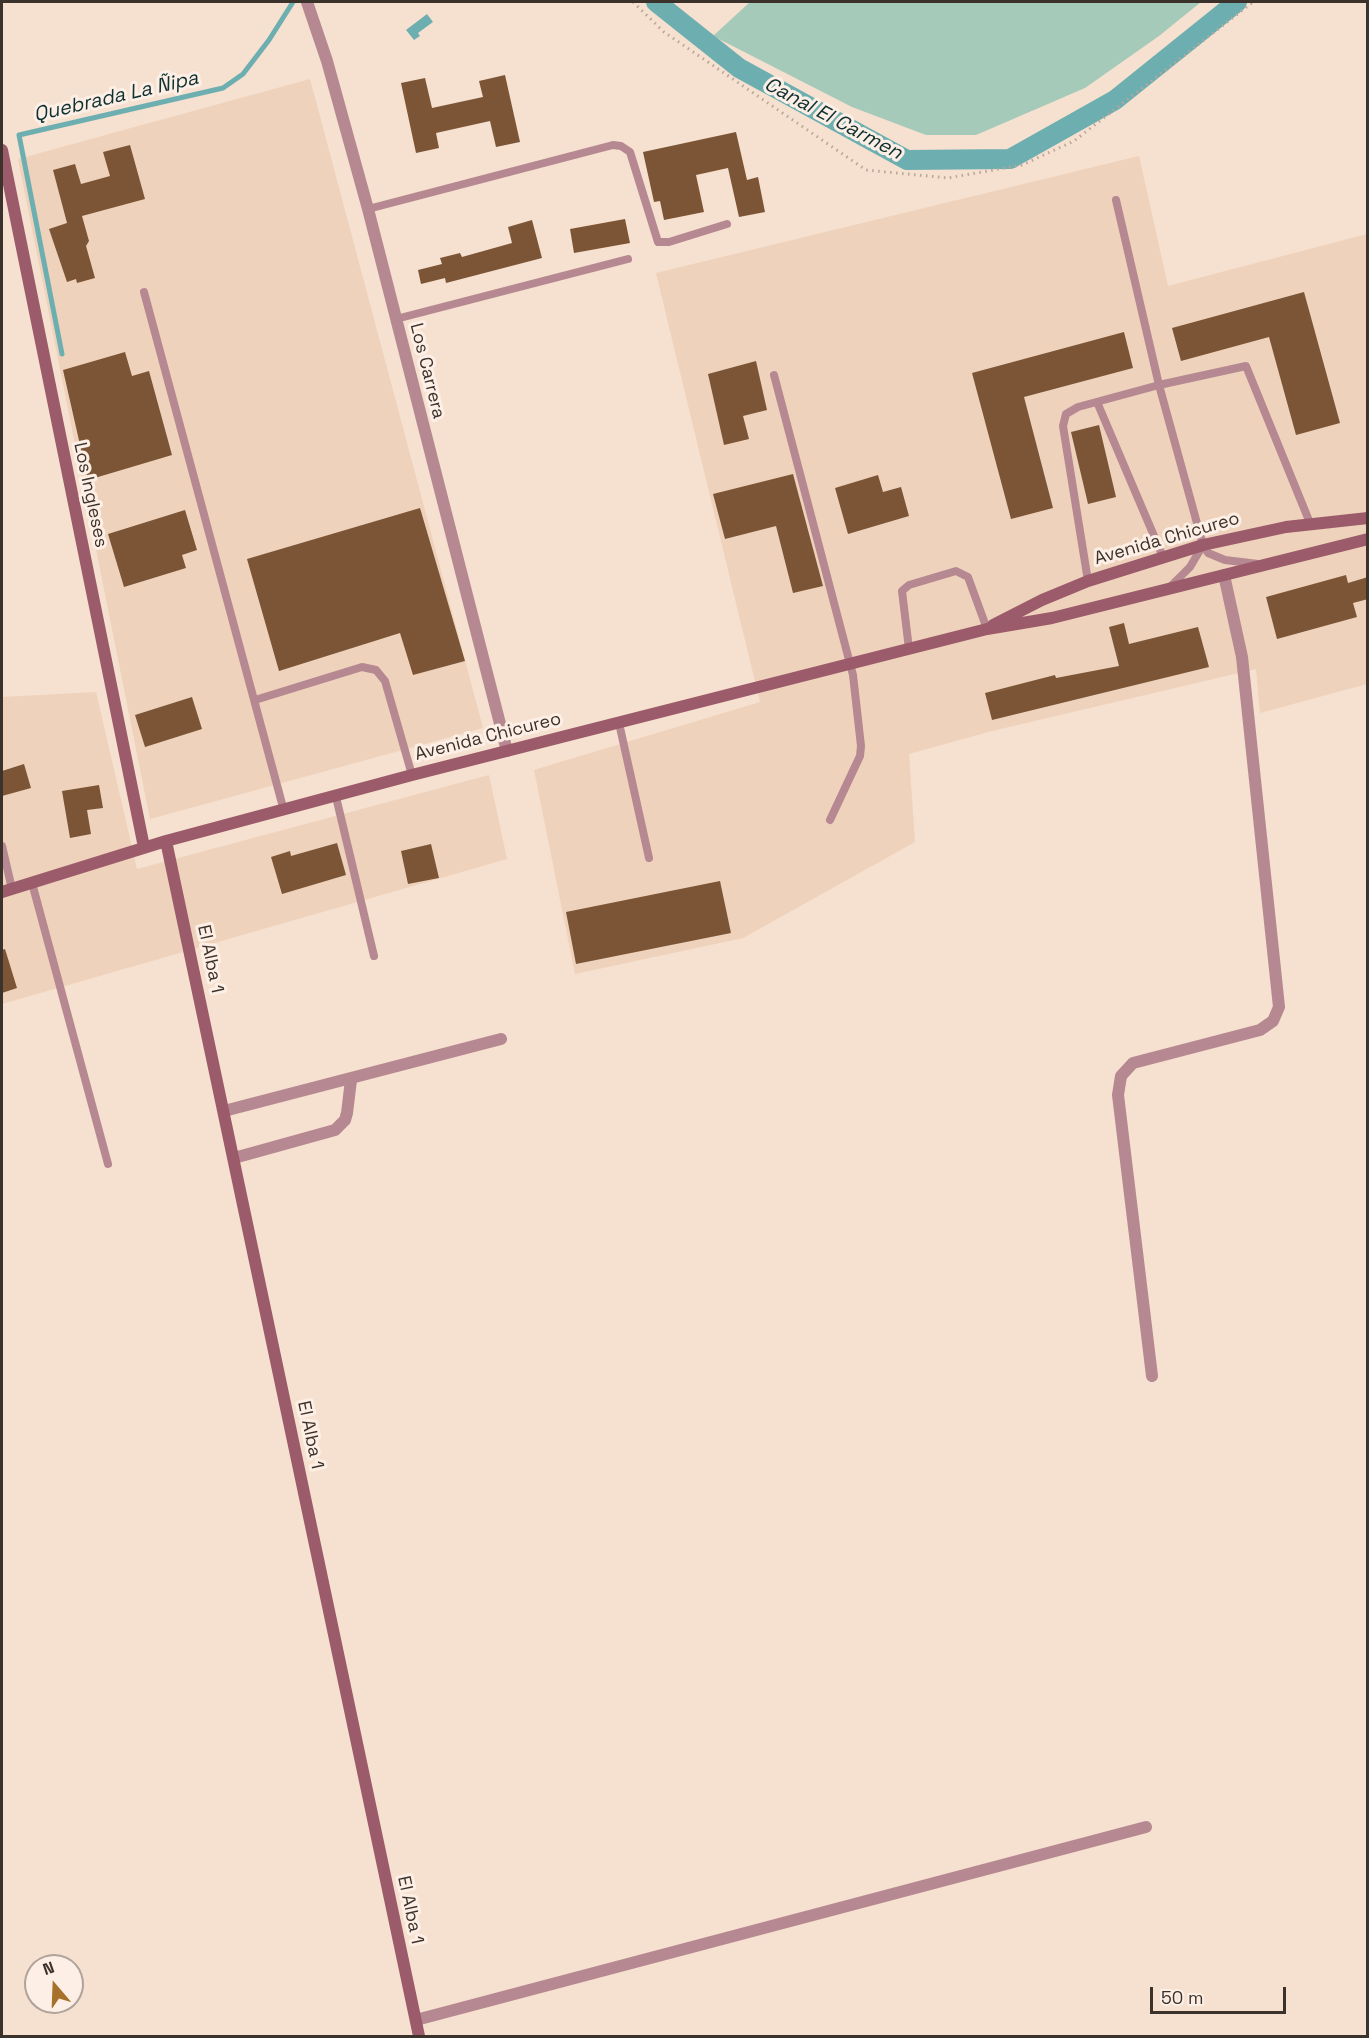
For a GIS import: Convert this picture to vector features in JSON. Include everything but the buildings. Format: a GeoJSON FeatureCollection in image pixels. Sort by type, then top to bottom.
{"type":"FeatureCollection","features":[{"type":"Feature","properties":{"kind":"street","name":"Los Carrera"},"geometry":{"type":"LineString","coordinates":[[308,2],[368,209],[507,751]]}},
{"type":"Feature","properties":{"kind":"street","name":"Los Ingleses"},"geometry":{"type":"LineString","coordinates":[[2,150],[144,848]]}},
{"type":"Feature","properties":{"kind":"street","name":"Avenida Chicureo"},"geometry":{"type":"LineString","coordinates":[[987,629],[1042,600],[1088,580],[1203,545],[1310,523],[1368,518]]}},
{"type":"Feature","properties":{"kind":"street","name":"Avenida Chicureo"},"geometry":{"type":"LineString","coordinates":[[7,891],[166,841],[412,775],[987,629],[1053,618],[1368,539]]}},
{"type":"Feature","properties":{"kind":"street"},"geometry":{"type":"LineString","coordinates":[[1152,1376],[1118,1095],[1121,1076],[1133,1063],[1260,1030],[1273,1021],[1279,1007],[1242,657],[1224,575]]}},
{"type":"Feature","properties":{"kind":"street","name":"El Alba 1"},"geometry":{"type":"LineString","coordinates":[[166,841],[341,1679],[419,2037]]}},
{"type":"Feature","properties":{"kind":"street"},"geometry":{"type":"LineString","coordinates":[[224,1111],[351,1080],[501,1039]]}},
{"type":"Feature","properties":{"kind":"street"},"geometry":{"type":"LineString","coordinates":[[234,1158],[335,1130],[347,1113],[351,1080]]}},
{"type":"Feature","properties":{"kind":"street"},"geometry":{"type":"LineString","coordinates":[[416,2020],[1146,1827]]}},
{"type":"Feature","properties":{"kind":"lane"},"geometry":{"type":"LineString","coordinates":[[368,209],[613,145],[630,152],[658,242],[669,242],[727,224]]}},
{"type":"Feature","properties":{"kind":"lane"},"geometry":{"type":"LineString","coordinates":[[1116,200],[1159,385],[1203,545],[1208,553],[1225,560],[1265,565]]}},
{"type":"Feature","properties":{"kind":"lane"},"geometry":{"type":"LineString","coordinates":[[396,319],[628,259]]}},
{"type":"Feature","properties":{"kind":"lane"},"geometry":{"type":"LineString","coordinates":[[144,292],[284,811]]}},
{"type":"Feature","properties":{"kind":"lane"},"geometry":{"type":"LineString","coordinates":[[1088,580],[1063,426],[1066,414],[1078,407],[1159,385],[1246,366],[1310,523]]}},
{"type":"Feature","properties":{"kind":"lane"},"geometry":{"type":"LineString","coordinates":[[774,375],[851,664],[861,746],[860,756],[830,820]]}},
{"type":"Feature","properties":{"kind":"lane"},"geometry":{"type":"LineString","coordinates":[[1097,402],[1162,557]]}},
{"type":"Feature","properties":{"kind":"lane"},"geometry":{"type":"LineString","coordinates":[[1170,587],[1190,567],[1203,545]]}},
{"type":"Feature","properties":{"kind":"lane"},"geometry":{"type":"LineString","coordinates":[[909,649],[902,591],[909,585],[956,571],[968,577],[987,629]]}},
{"type":"Feature","properties":{"kind":"lane"},"geometry":{"type":"LineString","coordinates":[[255,700],[362,667],[376,670],[385,681],[412,775]]}},
{"type":"Feature","properties":{"kind":"lane"},"geometry":{"type":"LineString","coordinates":[[620,723],[649,858]]}},
{"type":"Feature","properties":{"kind":"lane"},"geometry":{"type":"LineString","coordinates":[[336,797],[374,956]]}},
{"type":"Feature","properties":{"kind":"lane"},"geometry":{"type":"LineString","coordinates":[[2,846],[7,891]]}},
{"type":"Feature","properties":{"kind":"lane"},"geometry":{"type":"LineString","coordinates":[[32,882],[108,1164]]}},
{"type":"Feature","properties":{"kind":"path"},"geometry":{"type":"LineString","coordinates":[[633,2],[664,32],[866,170],[948,178],[1022,165],[1074,141],[1253,2]]}},
{"type":"Feature","properties":{"kind":"shaded area"},"geometry":{"type":"Polygon","coordinates":[[[310,79],[483,728],[150,819],[18,159],[310,79]]]}},
{"type":"Feature","properties":{"kind":"shaded area"},"geometry":{"type":"Polygon","coordinates":[[[1139,156],[1168,286],[1367,234],[1367,684],[1260,713],[1256,669],[992,731],[909,754],[915,842],[743,938],[575,974],[534,770],[760,702],[656,273],[1139,156]]]}},
{"type":"Feature","properties":{"kind":"shaded area"},"geometry":{"type":"Polygon","coordinates":[[[96,692],[137,869],[489,775],[507,859],[2,1004],[2,697],[96,692]]]}},
{"type":"Feature","properties":{"kind":"green space"},"geometry":{"type":"Polygon","coordinates":[[[750,2],[1201,2],[1159,36],[1085,88],[976,135],[926,135],[852,107],[713,36],[750,2]]]}},
{"type":"Feature","properties":{"kind":"water"},"geometry":{"type":"Polygon","coordinates":[[[427,14],[433,22],[418,33],[420,36],[414,40],[406,30],[427,14]]]}},
{"type":"Feature","properties":{"kind":"waterway","name":"Quebrada La Ñipa"},"geometry":{"type":"LineString","coordinates":[[62,354],[19,135],[223,88],[243,74],[269,40],[293,2]]}},
{"type":"Feature","properties":{"kind":"waterway","name":"Canal El Carmen"},"geometry":{"type":"LineString","coordinates":[[656,2],[739,68],[907,160],[1010,159],[1115,100],[1237,2]]}}]}
